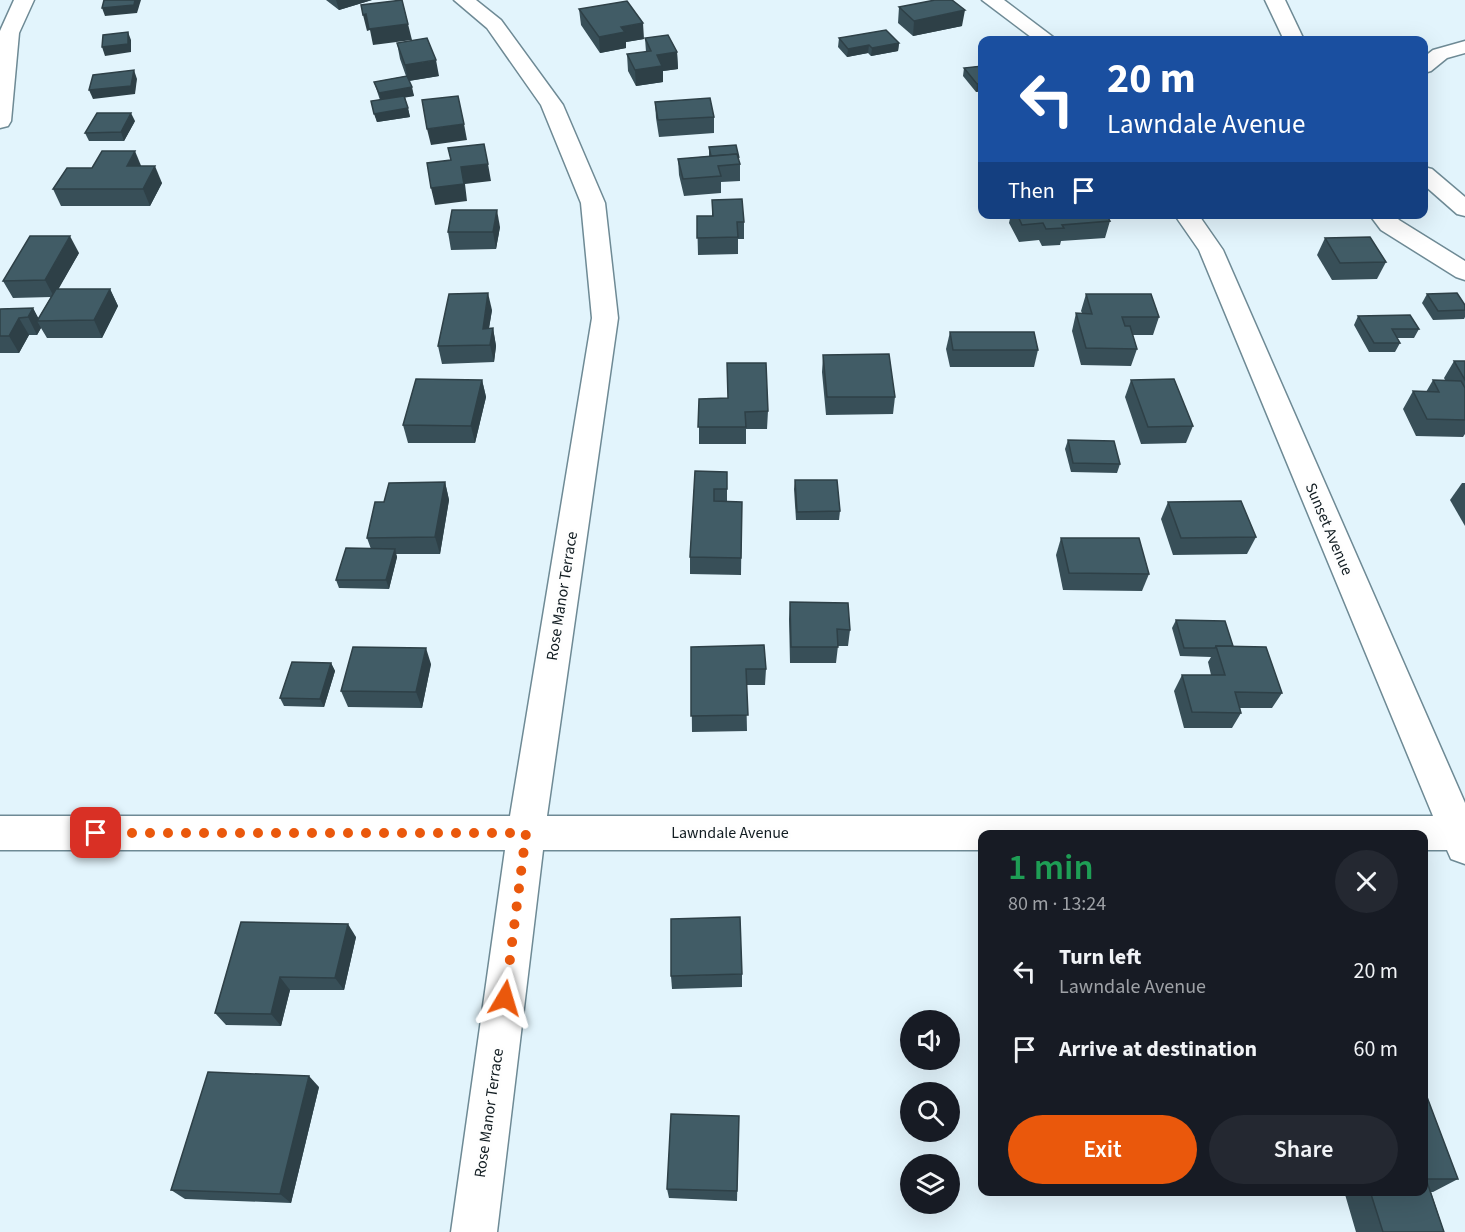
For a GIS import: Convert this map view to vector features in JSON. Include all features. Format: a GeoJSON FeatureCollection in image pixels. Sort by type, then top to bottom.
{"type":"FeatureCollection","features":[{"type":"Feature","properties":{"kind":"main road"},"geometry":{"type":"LineString","coordinates":[[0,122],[9,33],[24,0]]}},
{"type":"Feature","properties":{"kind":"main road","name":"Rose Manor Terrace"},"geometry":{"type":"LineString","coordinates":[[464,0],[494,24],[552,105],[593,203],[605,318],[526,833],[474,1232]]}},
{"type":"Feature","properties":{"kind":"main road"},"geometry":{"type":"LineString","coordinates":[[992,0],[1042,36]]}},
{"type":"Feature","properties":{"kind":"main road"},"geometry":{"type":"LineString","coordinates":[[1275,0],[1292,36]]}},
{"type":"Feature","properties":{"kind":"main road"},"geometry":{"type":"LineString","coordinates":[[1428,64],[1440,54],[1465,47]]}},
{"type":"Feature","properties":{"kind":"main road"},"geometry":{"type":"LineString","coordinates":[[1428,177],[1465,209]]}},
{"type":"Feature","properties":{"kind":"main road","name":"Sunset Avenue"},"geometry":{"type":"LineString","coordinates":[[1189,219],[1211,250],[1462,840]]}},
{"type":"Feature","properties":{"kind":"main road"},"geometry":{"type":"LineString","coordinates":[[1386,219],[1390,225],[1465,272]]}},
{"type":"Feature","properties":{"kind":"main road","name":"Lawndale Avenue"},"geometry":{"type":"LineString","coordinates":[[0,833],[526,833],[978,836]]}},
{"type":"Feature","properties":{"kind":"main road","name":"Lawndale Avenue"},"geometry":{"type":"LineString","coordinates":[[1428,840],[1462,840]]}},
{"type":"Feature","properties":{"kind":"building"},"geometry":{"type":"Polygon","coordinates":[[[104,0],[135,0],[134,5],[102,8],[104,0]]]}},
{"type":"Feature","properties":{"kind":"building"},"geometry":{"type":"Polygon","coordinates":[[[402,0],[408,24],[369,29],[366,14],[363,15],[361,5],[402,0]]]}},
{"type":"Feature","properties":{"kind":"building"},"geometry":{"type":"Polygon","coordinates":[[[935,0],[952,0],[965,10],[914,21],[899,7],[935,0]]]}},
{"type":"Feature","properties":{"kind":"building"},"geometry":{"type":"Polygon","coordinates":[[[627,1],[643,23],[621,27],[625,32],[599,37],[579,9],[627,1]]]}},
{"type":"Feature","properties":{"kind":"building"},"geometry":{"type":"Polygon","coordinates":[[[886,30],[899,43],[872,48],[869,45],[848,49],[839,38],[886,30]]]}},
{"type":"Feature","properties":{"kind":"building"},"geometry":{"type":"Polygon","coordinates":[[[128,32],[128,44],[102,47],[103,35],[128,32]]]}},
{"type":"Feature","properties":{"kind":"building"},"geometry":{"type":"Polygon","coordinates":[[[668,35],[677,52],[657,55],[662,66],[635,70],[627,54],[651,51],[645,38],[668,35]]]}},
{"type":"Feature","properties":{"kind":"building"},"geometry":{"type":"Polygon","coordinates":[[[427,38],[436,60],[405,65],[397,43],[427,38]]]}},
{"type":"Feature","properties":{"kind":"building"},"geometry":{"type":"Polygon","coordinates":[[[978,66],[978,84],[977,84],[964,68],[978,66]]]}},
{"type":"Feature","properties":{"kind":"building"},"geometry":{"type":"Polygon","coordinates":[[[134,70],[131,86],[89,90],[93,75],[134,70]]]}},
{"type":"Feature","properties":{"kind":"building"},"geometry":{"type":"Polygon","coordinates":[[[407,76],[412,87],[379,93],[374,82],[407,76]]]}},
{"type":"Feature","properties":{"kind":"building"},"geometry":{"type":"Polygon","coordinates":[[[404,96],[408,108],[374,114],[371,101],[404,96]]]}},
{"type":"Feature","properties":{"kind":"building"},"geometry":{"type":"Polygon","coordinates":[[[458,96],[464,124],[427,129],[422,100],[458,96]]]}},
{"type":"Feature","properties":{"kind":"building"},"geometry":{"type":"Polygon","coordinates":[[[710,98],[714,117],[658,120],[655,102],[710,98]]]}},
{"type":"Feature","properties":{"kind":"building"},"geometry":{"type":"Polygon","coordinates":[[[97,113],[131,113],[121,132],[85,133],[97,113]]]}},
{"type":"Feature","properties":{"kind":"building"},"geometry":{"type":"Polygon","coordinates":[[[484,144],[488,164],[461,167],[464,184],[431,188],[427,163],[451,160],[448,148],[484,144]]]}},
{"type":"Feature","properties":{"kind":"building"},"geometry":{"type":"Polygon","coordinates":[[[736,145],[739,158],[737,154],[711,156],[709,147],[736,145]]]}},
{"type":"Feature","properties":{"kind":"building"},"geometry":{"type":"Polygon","coordinates":[[[102,151],[135,151],[127,166],[155,166],[143,189],[53,189],[67,168],[92,168],[102,151]]]}},
{"type":"Feature","properties":{"kind":"building"},"geometry":{"type":"Polygon","coordinates":[[[737,154],[740,164],[718,166],[721,176],[683,179],[678,159],[737,154]]]}},
{"type":"Feature","properties":{"kind":"building"},"geometry":{"type":"Polygon","coordinates":[[[742,199],[744,222],[737,222],[738,237],[697,238],[697,216],[713,216],[712,200],[742,199]]]}},
{"type":"Feature","properties":{"kind":"building"},"geometry":{"type":"Polygon","coordinates":[[[452,210],[497,210],[493,232],[448,232],[452,210]]]}},
{"type":"Feature","properties":{"kind":"building"},"geometry":{"type":"Polygon","coordinates":[[[1019,219],[1109,219],[1110,221],[1062,225],[1064,228],[1046,229],[1043,223],[1022,225],[1019,219]]]}},
{"type":"Feature","properties":{"kind":"building"},"geometry":{"type":"Polygon","coordinates":[[[30,236],[70,236],[45,280],[3,281],[30,236]]]}},
{"type":"Feature","properties":{"kind":"building"},"geometry":{"type":"Polygon","coordinates":[[[1370,237],[1386,262],[1340,263],[1325,238],[1370,237]]]}},
{"type":"Feature","properties":{"kind":"building"},"geometry":{"type":"Polygon","coordinates":[[[56,289],[110,289],[94,320],[37,321],[56,289]]]}},
{"type":"Feature","properties":{"kind":"building"},"geometry":{"type":"Polygon","coordinates":[[[488,293],[483,329],[493,328],[490,345],[438,346],[449,294],[488,293]]]}},
{"type":"Feature","properties":{"kind":"building"},"geometry":{"type":"Polygon","coordinates":[[[1457,293],[1465,305],[1465,310],[1438,311],[1427,294],[1457,293]]]}},
{"type":"Feature","properties":{"kind":"building"},"geometry":{"type":"Polygon","coordinates":[[[1086,294],[1151,294],[1159,317],[1122,317],[1125,326],[1130,326],[1137,349],[1086,348],[1076,313],[1092,314],[1086,294]]]}},
{"type":"Feature","properties":{"kind":"building"},"geometry":{"type":"Polygon","coordinates":[[[33,308],[28,317],[19,318],[9,336],[0,336],[0,309],[33,308]]]}},
{"type":"Feature","properties":{"kind":"building"},"geometry":{"type":"Polygon","coordinates":[[[1410,315],[1419,329],[1392,329],[1400,343],[1374,343],[1358,316],[1410,315]]]}},
{"type":"Feature","properties":{"kind":"building"},"geometry":{"type":"Polygon","coordinates":[[[950,332],[1034,332],[1038,350],[953,350],[950,332]]]}},
{"type":"Feature","properties":{"kind":"building"},"geometry":{"type":"Polygon","coordinates":[[[889,354],[895,397],[827,397],[823,355],[889,354]]]}},
{"type":"Feature","properties":{"kind":"building"},"geometry":{"type":"Polygon","coordinates":[[[1454,361],[1465,361],[1465,380],[1454,361]]]}},
{"type":"Feature","properties":{"kind":"building"},"geometry":{"type":"Polygon","coordinates":[[[727,363],[766,363],[768,411],[745,412],[746,427],[698,427],[699,399],[728,398],[727,363]]]}},
{"type":"Feature","properties":{"kind":"building"},"geometry":{"type":"Polygon","coordinates":[[[416,379],[482,380],[471,426],[403,425],[416,379]]]}},
{"type":"Feature","properties":{"kind":"building"},"geometry":{"type":"Polygon","coordinates":[[[1174,379],[1193,426],[1148,427],[1131,380],[1174,379]]]}},
{"type":"Feature","properties":{"kind":"building"},"geometry":{"type":"Polygon","coordinates":[[[1433,380],[1461,381],[1465,388],[1465,420],[1427,419],[1413,391],[1439,392],[1433,380]]]}},
{"type":"Feature","properties":{"kind":"building"},"geometry":{"type":"Polygon","coordinates":[[[1068,440],[1114,441],[1120,464],[1073,463],[1068,440]]]}},
{"type":"Feature","properties":{"kind":"building"},"geometry":{"type":"Polygon","coordinates":[[[695,471],[727,472],[727,489],[714,489],[714,501],[742,502],[741,558],[690,557],[695,471]]]}},
{"type":"Feature","properties":{"kind":"building"},"geometry":{"type":"Polygon","coordinates":[[[795,480],[837,480],[840,511],[797,512],[795,480]]]}},
{"type":"Feature","properties":{"kind":"building"},"geometry":{"type":"Polygon","coordinates":[[[445,482],[435,537],[367,538],[375,502],[384,502],[389,483],[445,482]]]}},
{"type":"Feature","properties":{"kind":"building"},"geometry":{"type":"Polygon","coordinates":[[[1241,501],[1256,537],[1181,538],[1168,502],[1241,501]]]}},
{"type":"Feature","properties":{"kind":"building"},"geometry":{"type":"Polygon","coordinates":[[[1061,538],[1139,538],[1149,574],[1069,573],[1061,538]]]}},
{"type":"Feature","properties":{"kind":"building"},"geometry":{"type":"Polygon","coordinates":[[[346,548],[395,549],[386,580],[336,580],[346,548]]]}},
{"type":"Feature","properties":{"kind":"building"},"geometry":{"type":"Polygon","coordinates":[[[790,602],[848,603],[850,630],[837,629],[838,647],[791,647],[790,602]]]}},
{"type":"Feature","properties":{"kind":"building"},"geometry":{"type":"Polygon","coordinates":[[[1176,620],[1225,621],[1233,646],[1184,648],[1176,620]]]}},
{"type":"Feature","properties":{"kind":"building"},"geometry":{"type":"Polygon","coordinates":[[[764,645],[766,669],[746,669],[748,715],[691,716],[691,647],[764,645]]]}},
{"type":"Feature","properties":{"kind":"building"},"geometry":{"type":"Polygon","coordinates":[[[1216,646],[1266,647],[1282,693],[1235,692],[1241,713],[1192,712],[1182,675],[1225,675],[1216,646]]]}},
{"type":"Feature","properties":{"kind":"building"},"geometry":{"type":"Polygon","coordinates":[[[353,647],[426,648],[416,692],[341,691],[353,647]]]}},
{"type":"Feature","properties":{"kind":"building"},"geometry":{"type":"Polygon","coordinates":[[[292,662],[331,663],[320,699],[280,698],[292,662]]]}},
{"type":"Feature","properties":{"kind":"building"},"geometry":{"type":"Polygon","coordinates":[[[740,917],[742,974],[671,976],[671,919],[740,917]]]}},
{"type":"Feature","properties":{"kind":"building"},"geometry":{"type":"Polygon","coordinates":[[[241,922],[348,924],[335,978],[280,977],[271,1014],[215,1013],[241,922]]]}},
{"type":"Feature","properties":{"kind":"building"},"geometry":{"type":"Polygon","coordinates":[[[208,1072],[309,1076],[280,1194],[171,1190],[208,1072]]]}},
{"type":"Feature","properties":{"kind":"building"},"geometry":{"type":"Polygon","coordinates":[[[1428,1100],[1458,1179],[1428,1179],[1428,1100]]]}},
{"type":"Feature","properties":{"kind":"building"},"geometry":{"type":"Polygon","coordinates":[[[671,1114],[739,1116],[737,1191],[667,1189],[671,1114]]]}},
{"type":"Feature","properties":{"kind":"building"},"geometry":{"type":"Polygon","coordinates":[[[1428,1185],[1444,1232],[1383,1232],[1372,1196],[1428,1196],[1428,1185]]]}},
{"type":"Feature","properties":{"kind":"route"},"geometry":{"type":"LineString","coordinates":[[96,833],[526,833],[505,998]]}}]}
